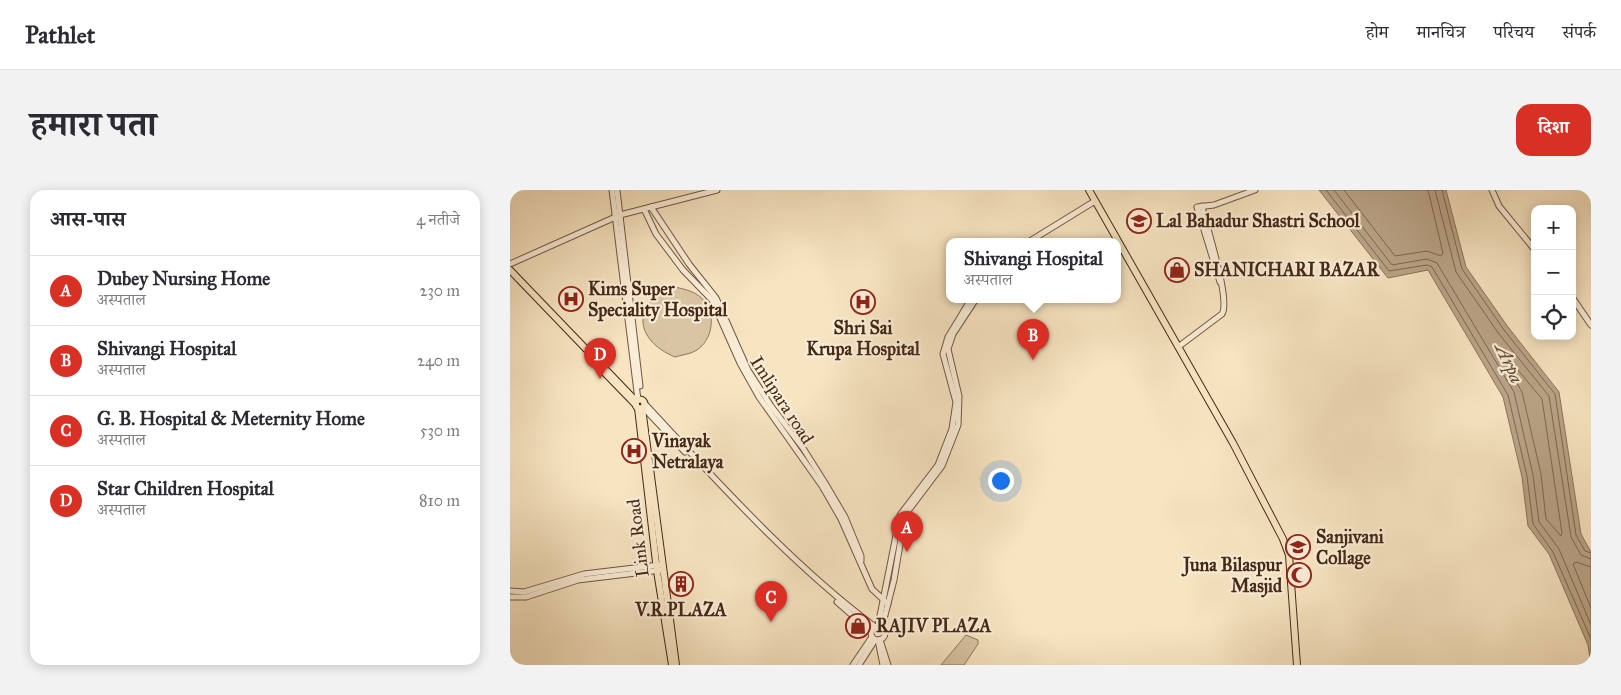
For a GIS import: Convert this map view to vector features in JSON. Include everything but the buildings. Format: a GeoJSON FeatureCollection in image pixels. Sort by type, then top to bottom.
{"type":"FeatureCollection","features":[{"type":"Feature","properties":{"kind":"main road"},"geometry":{"type":"LineString","coordinates":[[1089,190],[1116,238]]}},
{"type":"Feature","properties":{"kind":"main road"},"geometry":{"type":"LineString","coordinates":[[1121,247],[1233,443],[1289,555],[1297,665]]}},
{"type":"Feature","properties":{"kind":"main road"},"geometry":{"type":"LineString","coordinates":[[510,270],[640,404]]}},
{"type":"Feature","properties":{"kind":"main road"},"geometry":{"type":"LineString","coordinates":[[510,275],[640,404]]}},
{"type":"Feature","properties":{"kind":"main road","name":"Link Road"},"geometry":{"type":"LineString","coordinates":[[640,404],[672,665]]}},
{"type":"Feature","properties":{"kind":"main road","name":"Link Road"},"geometry":{"type":"LineString","coordinates":[[660,568],[676,665]]}},
{"type":"Feature","properties":{"kind":"street","name":"Link Road"},"geometry":{"type":"LineString","coordinates":[[612,190],[618,217]]}},
{"type":"Feature","properties":{"kind":"street","name":"Link Road"},"geometry":{"type":"LineString","coordinates":[[617,190],[618,217],[640,404]]}},
{"type":"Feature","properties":{"kind":"street"},"geometry":{"type":"LineString","coordinates":[[510,264],[618,217],[717,190]]}},
{"type":"Feature","properties":{"kind":"street"},"geometry":{"type":"LineString","coordinates":[[1201,213],[1211,206],[1255,190]]}},
{"type":"Feature","properties":{"kind":"street"},"geometry":{"type":"LineString","coordinates":[[1492,190],[1499,206],[1531,245]]}},
{"type":"Feature","properties":{"kind":"street"},"geometry":{"type":"LineString","coordinates":[[1035,238],[1095,201]]}},
{"type":"Feature","properties":{"kind":"street"},"geometry":{"type":"LineString","coordinates":[[1178,347],[1224,311],[1225,305],[1220,283],[1201,213],[1202,206],[1211,206]]}},
{"type":"Feature","properties":{"kind":"street","name":"Imlipara road"},"geometry":{"type":"LineString","coordinates":[[651,207],[689,264],[716,298],[748,370],[770,406],[809,456],[838,504],[862,556],[860,560]]}},
{"type":"Feature","properties":{"kind":"street","name":"Imlipara road"},"geometry":{"type":"LineString","coordinates":[[644,209],[656,234],[683,270],[709,295],[744,372],[767,409],[822,486],[841,519],[872,589],[886,602]]}},
{"type":"Feature","properties":{"kind":"street"},"geometry":{"type":"LineString","coordinates":[[859,665],[875,638],[886,602],[900,515],[938,465],[952,429],[956,402],[946,356],[948,337],[969,303]]}},
{"type":"Feature","properties":{"kind":"street"},"geometry":{"type":"LineString","coordinates":[[946,356],[953,334],[973,303]]}},
{"type":"Feature","properties":{"kind":"street"},"geometry":{"type":"LineString","coordinates":[[1576,303],[1591,325]]}},
{"type":"Feature","properties":{"kind":"street"},"geometry":{"type":"LineString","coordinates":[[640,404],[825,587],[878,626],[885,634],[875,638],[853,665]]}},
{"type":"Feature","properties":{"kind":"street"},"geometry":{"type":"LineString","coordinates":[[640,404],[660,427],[875,638],[888,665]]}},
{"type":"Feature","properties":{"kind":"street"},"geometry":{"type":"LineString","coordinates":[[510,592],[524,592],[584,574],[660,568]]}},
{"type":"Feature","properties":{"kind":"street"},"geometry":{"type":"LineString","coordinates":[[510,597],[526,597],[578,580],[660,568]]}},
{"type":"Feature","properties":{"kind":"street"},"geometry":{"type":"LineString","coordinates":[[875,638],[883,665]]}},
{"type":"Feature","properties":{"kind":"shaded area"},"geometry":{"type":"Polygon","coordinates":[[[674,287],[699,296],[708,308],[711,321],[709,334],[702,346],[697,350],[675,357],[661,350],[652,341],[645,332],[643,322],[650,302],[674,287]]]}},
{"type":"Feature","properties":{"kind":"shaded area"},"geometry":{"type":"Polygon","coordinates":[[[966,635],[978,640],[978,644],[964,665],[941,665],[966,635]]]}},
{"type":"Feature","properties":{"kind":"water","name":"Arpa"},"geometry":{"type":"Polygon","coordinates":[[[1319,190],[1446,190],[1466,267],[1508,327],[1559,392],[1581,534],[1591,552],[1591,665],[1588,645],[1549,554],[1528,526],[1522,477],[1503,397],[1428,270],[1388,278],[1319,190]]]}},
{"type":"Feature","properties":{"kind":"place","name":"Lal Bahadur Shastri School"},"geometry":{"type":"Point","coordinates":[1139,221]}},
{"type":"Feature","properties":{"kind":"place","name":"SHANICHARI BAZAR"},"geometry":{"type":"Point","coordinates":[1177,270]}},
{"type":"Feature","properties":{"kind":"place","name":"Kims Super Speciality Hospital"},"geometry":{"type":"Point","coordinates":[571,299]}},
{"type":"Feature","properties":{"kind":"place","name":"Shri Sai Krupa Hospital"},"geometry":{"type":"Point","coordinates":[863,302]}},
{"type":"Feature","properties":{"kind":"place","name":"Shivangi Hospital"},"geometry":{"type":"Point","coordinates":[1033,360]}},
{"type":"Feature","properties":{"kind":"place","name":"Star Children Hospital"},"geometry":{"type":"Point","coordinates":[600,379]}},
{"type":"Feature","properties":{"kind":"place","name":"Vinayak Netralaya"},"geometry":{"type":"Point","coordinates":[634,451]}},
{"type":"Feature","properties":{"kind":"place","name":"Sanjivani Collage"},"geometry":{"type":"Point","coordinates":[1298,547]}},
{"type":"Feature","properties":{"kind":"place","name":"Dubey Nursing Home"},"geometry":{"type":"Point","coordinates":[907,552]}},
{"type":"Feature","properties":{"kind":"place","name":"Juna Bilaspur Masjid"},"geometry":{"type":"Point","coordinates":[1299,575]}},
{"type":"Feature","properties":{"kind":"place","name":"V.R.PLAZA"},"geometry":{"type":"Point","coordinates":[681,584]}},
{"type":"Feature","properties":{"kind":"place","name":"G. B. Hospital & Meternity Home"},"geometry":{"type":"Point","coordinates":[771,622]}},
{"type":"Feature","properties":{"kind":"place","name":"RAJIV PLAZA"},"geometry":{"type":"Point","coordinates":[858,626]}}]}
